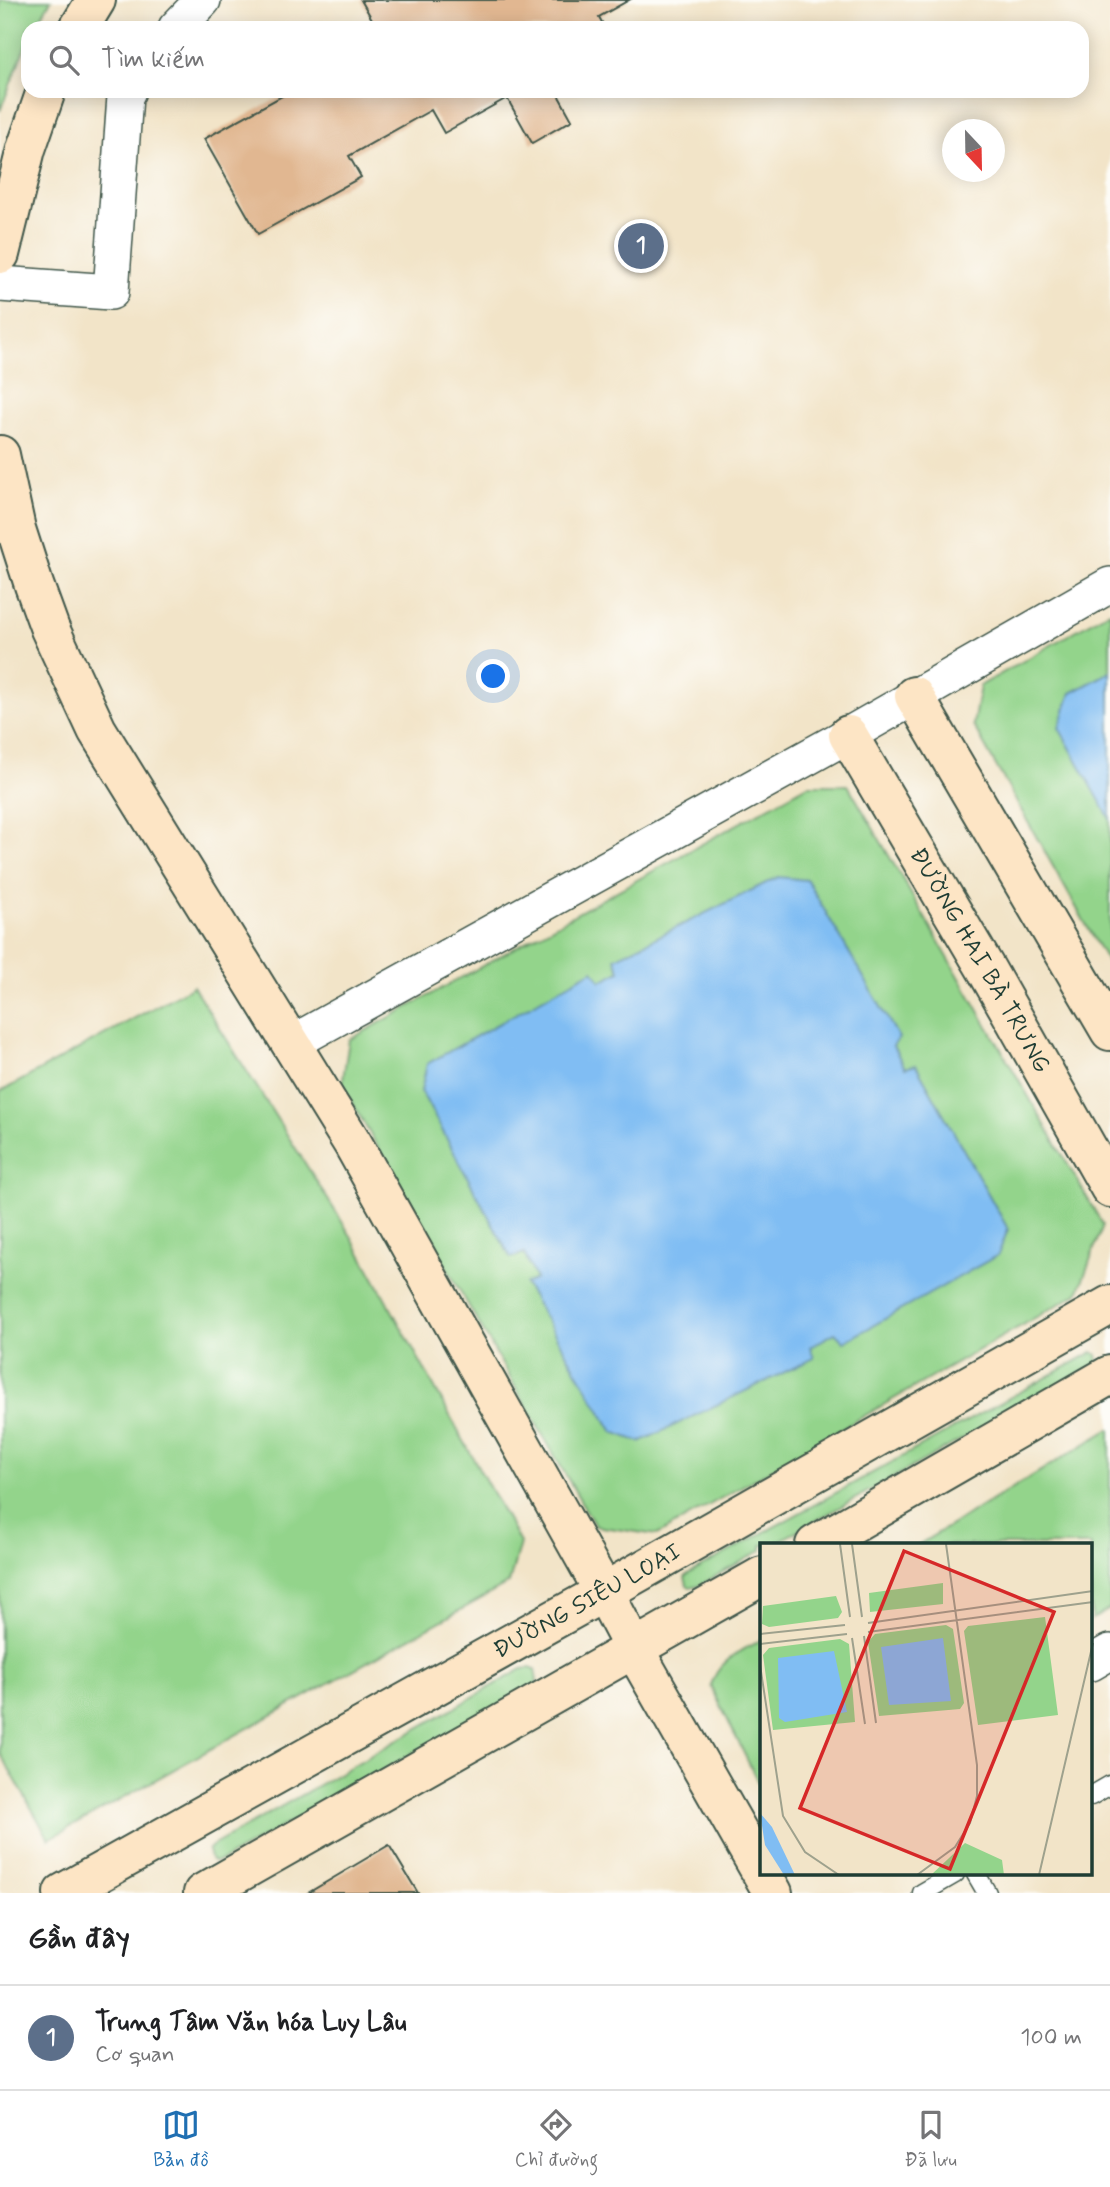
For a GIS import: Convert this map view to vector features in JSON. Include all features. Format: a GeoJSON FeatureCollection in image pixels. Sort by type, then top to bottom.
{"type":"FeatureCollection","features":[{"type":"Feature","properties":{"kind":"main road"},"geometry":{"type":"LineString","coordinates":[[83,21],[96,0]]}},
{"type":"Feature","properties":{"kind":"main road"},"geometry":{"type":"LineString","coordinates":[[0,254],[26,149],[44,98]]}},
{"type":"Feature","properties":{"kind":"main road"},"geometry":{"type":"LineString","coordinates":[[0,455],[16,529],[34,585],[50,629],[91,718],[358,1154],[634,1649],[757,1854]]}},
{"type":"Feature","properties":{"kind":"main road"},"geometry":{"type":"LineString","coordinates":[[914,696],[1110,1031]]}},
{"type":"Feature","properties":{"kind":"main road","name":"ĐƯỜNG HAI BÀ TRƯNG"},"geometry":{"type":"LineString","coordinates":[[848,734],[1110,1188]]}},
{"type":"Feature","properties":{"kind":"main road","name":"ĐƯỜNG SIÊU LOẠI"},"geometry":{"type":"LineString","coordinates":[[62,1893],[604,1592],[1110,1305]]}},
{"type":"Feature","properties":{"kind":"main road"},"geometry":{"type":"LineString","coordinates":[[818,1543],[1110,1375]]}},
{"type":"Feature","properties":{"kind":"main road"},"geometry":{"type":"LineString","coordinates":[[203,1893],[760,1577]]}},
{"type":"Feature","properties":{"kind":"main road"},"geometry":{"type":"LineString","coordinates":[[766,1876],[773,1893]]}},
{"type":"Feature","properties":{"kind":"street"},"geometry":{"type":"LineString","coordinates":[[183,21],[203,0]]}},
{"type":"Feature","properties":{"kind":"street"},"geometry":{"type":"LineString","coordinates":[[0,284],[111,292],[125,98]]}},
{"type":"Feature","properties":{"kind":"street"},"geometry":{"type":"LineString","coordinates":[[290,1044],[1110,585]]}},
{"type":"Feature","properties":{"kind":"street"},"geometry":{"type":"LineString","coordinates":[[1092,1662],[1110,1652]]}},
{"type":"Feature","properties":{"kind":"lane"},"geometry":{"type":"LineString","coordinates":[[1092,1795],[1110,1785]]}},
{"type":"Feature","properties":{"kind":"lane"},"geometry":{"type":"LineString","coordinates":[[922,1893],[952,1876]]}},
{"type":"Feature","properties":{"kind":"lane"},"geometry":{"type":"LineString","coordinates":[[977,1876],[987,1893]]}},
{"type":"Feature","properties":{"kind":"green space"},"geometry":{"type":"Polygon","coordinates":[[[0,0],[51,0],[39,21],[21,21],[21,57],[0,111],[0,0]]]}},
{"type":"Feature","properties":{"kind":"green space"},"geometry":{"type":"Polygon","coordinates":[[[1110,611],[1110,967],[973,725],[980,686],[1110,611]]]}},
{"type":"Feature","properties":{"kind":"green space"},"geometry":{"type":"Polygon","coordinates":[[[808,785],[848,785],[1103,1225],[1078,1293],[657,1535],[595,1526],[342,1085],[349,1040],[808,785]]]}},
{"type":"Feature","properties":{"kind":"green space"},"geometry":{"type":"Polygon","coordinates":[[[193,986],[351,1236],[520,1543],[509,1583],[49,1839],[0,1753],[0,1092],[193,986]]]}},
{"type":"Feature","properties":{"kind":"green space"},"geometry":{"type":"Polygon","coordinates":[[[1093,1352],[1097,1355],[1098,1361],[1095,1365],[776,1543],[760,1543],[760,1551],[698,1586],[687,1586],[685,1577],[1093,1352]]]}},
{"type":"Feature","properties":{"kind":"green space"},"geometry":{"type":"Polygon","coordinates":[[[1110,1429],[1110,1609],[1092,1619],[1092,1543],[921,1543],[1110,1429]]]}},
{"type":"Feature","properties":{"kind":"green space"},"geometry":{"type":"Polygon","coordinates":[[[760,1640],[760,1784],[711,1686],[724,1663],[760,1640]]]}},
{"type":"Feature","properties":{"kind":"green space"},"geometry":{"type":"Polygon","coordinates":[[[522,1669],[535,1670],[535,1685],[223,1860],[214,1862],[210,1859],[208,1850],[212,1846],[522,1669]]]}},
{"type":"Feature","properties":{"kind":"water"},"geometry":{"type":"Polygon","coordinates":[[[1110,672],[1110,819],[1059,728],[1071,693],[1110,672]]]}},
{"type":"Feature","properties":{"kind":"water"},"geometry":{"type":"Polygon","coordinates":[[[778,877],[807,880],[899,1038],[893,1046],[905,1068],[916,1065],[1008,1229],[998,1255],[844,1342],[835,1333],[810,1347],[814,1358],[640,1442],[613,1432],[525,1284],[536,1279],[524,1253],[511,1258],[421,1091],[427,1064],[593,970],[601,981],[620,971],[615,958],[778,877]]]}},
{"type":"Feature","properties":{"kind":"building"},"geometry":{"type":"Polygon","coordinates":[[[361,0],[629,0],[599,17],[601,21],[373,21],[361,0]]]}},
{"type":"Feature","properties":{"kind":"building"},"geometry":{"type":"Polygon","coordinates":[[[278,98],[507,98],[444,133],[431,110],[349,156],[361,177],[258,234],[204,139],[278,98]]]}},
{"type":"Feature","properties":{"kind":"building"},"geometry":{"type":"Polygon","coordinates":[[[507,98],[560,98],[572,120],[532,143],[507,98]]]}},
{"type":"Feature","properties":{"kind":"building"},"geometry":{"type":"Polygon","coordinates":[[[389,1845],[418,1893],[308,1893],[389,1845]]]}},
{"type":"Feature","properties":{"kind":"place","name":"Trung Tâm Văn hóa Luy Lâu"},"geometry":{"type":"Point","coordinates":[641,246]}}]}
